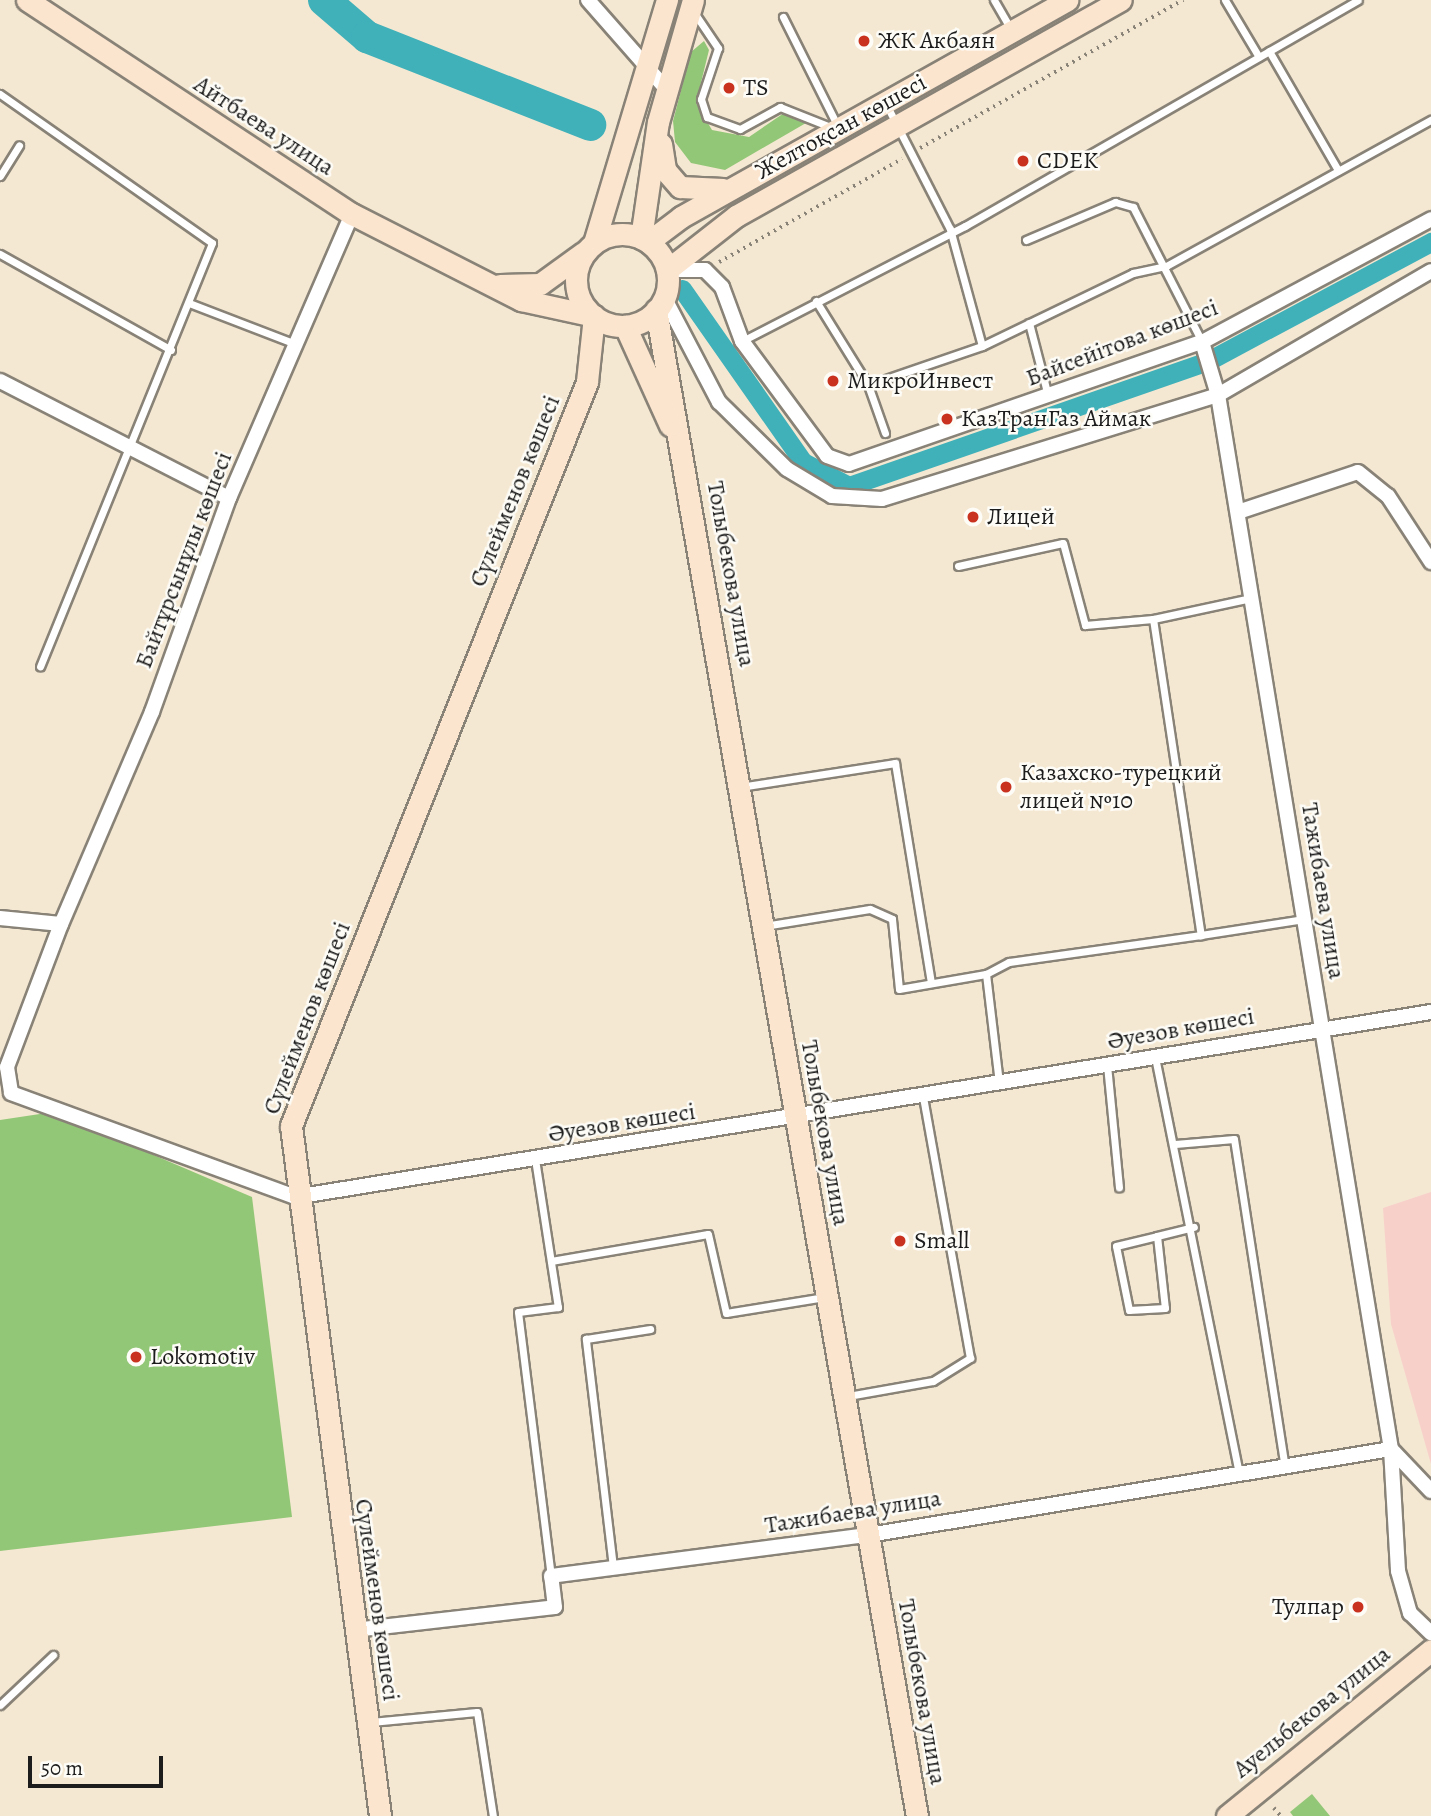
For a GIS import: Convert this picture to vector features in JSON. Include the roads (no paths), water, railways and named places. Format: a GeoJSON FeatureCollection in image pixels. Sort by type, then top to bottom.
{"type":"FeatureCollection","features":[{"type":"Feature","properties":{"kind":"street","name":"Айтбаева улица"},"geometry":{"type":"LineString","coordinates":[[27,0],[352,214],[481,281]]}},
{"type":"Feature","properties":{"kind":"street"},"geometry":{"type":"LineString","coordinates":[[588,0],[647,71],[667,90]]}},
{"type":"Feature","properties":{"kind":"street"},"geometry":{"type":"LineString","coordinates":[[594,316],[577,286],[647,71],[667,0]]}},
{"type":"Feature","properties":{"kind":"street","name":"Желтоқсан көшесі"},"geometry":{"type":"LineString","coordinates":[[644,240],[1067,0]]}},
{"type":"Feature","properties":{"kind":"street","name":"Желтоқсан көшесі"},"geometry":{"type":"LineString","coordinates":[[667,270],[736,216],[1121,0]]}},
{"type":"Feature","properties":{"kind":"street"},"geometry":{"type":"LineString","coordinates":[[644,240],[658,121],[692,4]]}},
{"type":"Feature","properties":{"kind":"street"},"geometry":{"type":"LineString","coordinates":[[658,121],[665,170],[680,187],[703,192],[741,184]]}},
{"type":"Feature","properties":{"kind":"street","name":"Байтұрсынұлы көшесі"},"geometry":{"type":"LineString","coordinates":[[61,924],[152,712],[229,498],[352,214]]}},
{"type":"Feature","properties":{"kind":"street","name":"Байсейітова көшесі"},"geometry":{"type":"LineString","coordinates":[[667,270],[705,270],[722,287],[742,341],[837,462],[868,461],[1202,342],[1431,219]]}},
{"type":"Feature","properties":{"kind":"street"},"geometry":{"type":"LineString","coordinates":[[481,281],[517,289],[540,284],[589,248],[617,234],[644,240],[667,270],[660,304],[685,458]]}},
{"type":"Feature","properties":{"kind":"street"},"geometry":{"type":"LineString","coordinates":[[660,304],[719,402],[788,469],[832,496],[881,499],[1218,395],[1431,271]]}},
{"type":"Feature","properties":{"kind":"street"},"geometry":{"type":"LineString","coordinates":[[481,281],[521,300],[594,316],[625,326],[685,458]]}},
{"type":"Feature","properties":{"kind":"street"},"geometry":{"type":"LineString","coordinates":[[625,326],[660,304]]}},
{"type":"Feature","properties":{"kind":"street","name":"Сүлейменов көшесі"},"geometry":{"type":"LineString","coordinates":[[380,1816],[295,1197],[290,1126],[587,382],[594,316]]}},
{"type":"Feature","properties":{"kind":"street","name":"Тажибаева улица"},"geometry":{"type":"LineString","coordinates":[[1202,342],[1218,395],[1238,512],[1391,1449],[1398,1571],[1410,1612],[1431,1633]]}},
{"type":"Feature","properties":{"kind":"street"},"geometry":{"type":"LineString","coordinates":[[0,381],[229,498]]}},
{"type":"Feature","properties":{"kind":"street","name":"Толыбекова улица"},"geometry":{"type":"LineString","coordinates":[[685,458],[917,1816]]}},
{"type":"Feature","properties":{"kind":"street"},"geometry":{"type":"LineString","coordinates":[[1238,512],[1358,472],[1388,496],[1431,562]]}},
{"type":"Feature","properties":{"kind":"street"},"geometry":{"type":"LineString","coordinates":[[0,918],[61,924]]}},
{"type":"Feature","properties":{"kind":"street","name":"Әуезов көшесі"},"geometry":{"type":"LineString","coordinates":[[61,924],[3,1067],[11,1093],[295,1197],[796,1118],[1431,1012]]}},
{"type":"Feature","properties":{"kind":"street"},"geometry":{"type":"LineString","coordinates":[[1391,1449],[1431,1491]]}},
{"type":"Feature","properties":{"kind":"street","name":"Тажибаева улица"},"geometry":{"type":"LineString","coordinates":[[551,1576],[868,1535],[1284,1462],[1391,1449]]}},
{"type":"Feature","properties":{"kind":"street"},"geometry":{"type":"LineString","coordinates":[[354,1630],[555,1607],[551,1576]]}},
{"type":"Feature","properties":{"kind":"street","name":"Ауельбекова улица"},"geometry":{"type":"LineString","coordinates":[[1227,1816],[1431,1650]]}},
{"type":"Feature","properties":{"kind":"lane"},"geometry":{"type":"LineString","coordinates":[[993,0],[1012,32]]}},
{"type":"Feature","properties":{"kind":"lane"},"geometry":{"type":"LineString","coordinates":[[1225,0],[1259,57]]}},
{"type":"Feature","properties":{"kind":"lane"},"geometry":{"type":"LineString","coordinates":[[742,341],[950,229],[1358,0]]}},
{"type":"Feature","properties":{"kind":"lane"},"geometry":{"type":"LineString","coordinates":[[692,4],[718,48],[701,99],[707,117],[740,129],[780,107],[840,131]]}},
{"type":"Feature","properties":{"kind":"lane"},"geometry":{"type":"LineString","coordinates":[[783,18],[840,131]]}},
{"type":"Feature","properties":{"kind":"lane"},"geometry":{"type":"LineString","coordinates":[[1269,51],[1338,170]]}},
{"type":"Feature","properties":{"kind":"lane"},"geometry":{"type":"LineString","coordinates":[[0,94],[212,243],[132,449],[40,666]]}},
{"type":"Feature","properties":{"kind":"lane"},"geometry":{"type":"LineString","coordinates":[[886,104],[950,229],[982,346]]}},
{"type":"Feature","properties":{"kind":"lane"},"geometry":{"type":"LineString","coordinates":[[868,385],[982,346],[1133,273],[1166,266],[1431,120]]}},
{"type":"Feature","properties":{"kind":"lane"},"geometry":{"type":"LineString","coordinates":[[0,176],[19,145]]}},
{"type":"Feature","properties":{"kind":"lane"},"geometry":{"type":"LineString","coordinates":[[1026,240],[1115,202],[1133,206],[1166,266],[1202,342]]}},
{"type":"Feature","properties":{"kind":"lane"},"geometry":{"type":"LineString","coordinates":[[0,254],[171,350]]}},
{"type":"Feature","properties":{"kind":"lane"},"geometry":{"type":"LineString","coordinates":[[816,301],[868,385],[885,433]]}},
{"type":"Feature","properties":{"kind":"lane"},"geometry":{"type":"LineString","coordinates":[[189,303],[296,344]]}},
{"type":"Feature","properties":{"kind":"lane"},"geometry":{"type":"LineString","coordinates":[[1029,323],[1048,397]]}},
{"type":"Feature","properties":{"kind":"lane"},"geometry":{"type":"LineString","coordinates":[[958,566],[1063,543],[1085,625],[1153,619],[1252,598]]}},
{"type":"Feature","properties":{"kind":"lane"},"geometry":{"type":"LineString","coordinates":[[1153,619],[1201,935]]}},
{"type":"Feature","properties":{"kind":"lane"},"geometry":{"type":"LineString","coordinates":[[740,787],[895,762],[931,984]]}},
{"type":"Feature","properties":{"kind":"lane"},"geometry":{"type":"LineString","coordinates":[[763,926],[870,909],[892,919],[899,989],[986,974],[1009,962],[1304,919]]}},
{"type":"Feature","properties":{"kind":"lane"},"geometry":{"type":"LineString","coordinates":[[986,974],[999,1083]]}},
{"type":"Feature","properties":{"kind":"lane"},"geometry":{"type":"LineString","coordinates":[[1155,1057],[1194,1227],[1238,1470]]}},
{"type":"Feature","properties":{"kind":"lane"},"geometry":{"type":"LineString","coordinates":[[1107,1065],[1119,1187]]}},
{"type":"Feature","properties":{"kind":"lane"},"geometry":{"type":"LineString","coordinates":[[844,1397],[933,1381],[970,1358],[923,1096]]}},
{"type":"Feature","properties":{"kind":"lane"},"geometry":{"type":"LineString","coordinates":[[1175,1144],[1234,1139],[1284,1462]]}},
{"type":"Feature","properties":{"kind":"lane"},"geometry":{"type":"LineString","coordinates":[[535,1159],[558,1307],[518,1312],[551,1576]]}},
{"type":"Feature","properties":{"kind":"lane"},"geometry":{"type":"LineString","coordinates":[[1157,1236],[1165,1308],[1129,1310],[1116,1246],[1157,1236],[1194,1227]]}},
{"type":"Feature","properties":{"kind":"lane"},"geometry":{"type":"LineString","coordinates":[[551,1261],[708,1234],[726,1314],[827,1297]]}},
{"type":"Feature","properties":{"kind":"lane"},"geometry":{"type":"LineString","coordinates":[[613,1568],[586,1339],[650,1329]]}},
{"type":"Feature","properties":{"kind":"lane"},"geometry":{"type":"LineString","coordinates":[[0,1705],[53,1656]]}},
{"type":"Feature","properties":{"kind":"lane"},"geometry":{"type":"LineString","coordinates":[[367,1723],[477,1712],[493,1816]]}},
{"type":"Feature","properties":{"kind":"waterway"},"geometry":{"type":"LineString","coordinates":[[324,0],[367,37],[590,125]]}},
{"type":"Feature","properties":{"kind":"waterway"},"geometry":{"type":"LineString","coordinates":[[682,289],[803,462],[849,486],[1208,361],[1431,242]]}},
{"type":"Feature","properties":{"kind":"place","name":"ЖК Акбаян"},"geometry":{"type":"Point","coordinates":[864,41]}},
{"type":"Feature","properties":{"kind":"place","name":"TS"},"geometry":{"type":"Point","coordinates":[729,88]}},
{"type":"Feature","properties":{"kind":"place","name":"CDEK"},"geometry":{"type":"Point","coordinates":[1023,161]}},
{"type":"Feature","properties":{"kind":"place","name":"МикроИнвест"},"geometry":{"type":"Point","coordinates":[833,381]}},
{"type":"Feature","properties":{"kind":"place","name":"КазТранГаз Аймак"},"geometry":{"type":"Point","coordinates":[947,419]}},
{"type":"Feature","properties":{"kind":"place","name":"Лицей"},"geometry":{"type":"Point","coordinates":[973,517]}},
{"type":"Feature","properties":{"kind":"place","name":"Казахско-турецкий лицей №10"},"geometry":{"type":"Point","coordinates":[1006,787]}},
{"type":"Feature","properties":{"kind":"place","name":"Small"},"geometry":{"type":"Point","coordinates":[900,1241]}},
{"type":"Feature","properties":{"kind":"place","name":"Lokomotiv"},"geometry":{"type":"Point","coordinates":[136,1357]}},
{"type":"Feature","properties":{"kind":"place","name":"Тулпар"},"geometry":{"type":"Point","coordinates":[1358,1607]}}]}
